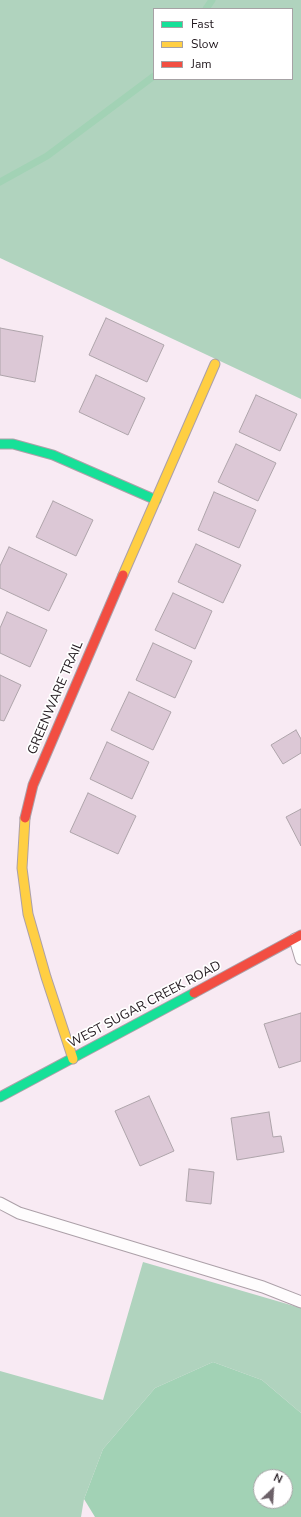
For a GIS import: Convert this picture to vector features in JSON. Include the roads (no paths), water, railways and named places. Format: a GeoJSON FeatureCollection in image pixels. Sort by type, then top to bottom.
{"type":"FeatureCollection","features":[{"type":"Feature","properties":{"kind":"street","name":"GREENWARE TRAIL"},"geometry":{"type":"LineString","coordinates":[[73,1059],[28,914],[22,868],[24,822],[33,785],[57,726],[215,364]]}},
{"type":"Feature","properties":{"kind":"street"},"geometry":{"type":"LineString","coordinates":[[0,444],[12,444],[53,455],[156,500]]}},
{"type":"Feature","properties":{"kind":"street","name":"WEST SUGAR CREEK ROAD"},"geometry":{"type":"LineString","coordinates":[[0,1097],[298,937]]}},
{"type":"Feature","properties":{"kind":"lane"},"geometry":{"type":"LineString","coordinates":[[298,937],[301,959]]}},
{"type":"Feature","properties":{"kind":"lane"},"geometry":{"type":"LineString","coordinates":[[0,1203],[19,1213],[263,1287],[301,1302]]}},
{"type":"Feature","properties":{"kind":"waterway"},"geometry":{"type":"LineString","coordinates":[[207,8],[212,0]]}},
{"type":"Feature","properties":{"kind":"waterway"},"geometry":{"type":"LineString","coordinates":[[0,182],[47,156],[153,77]]}}]}
